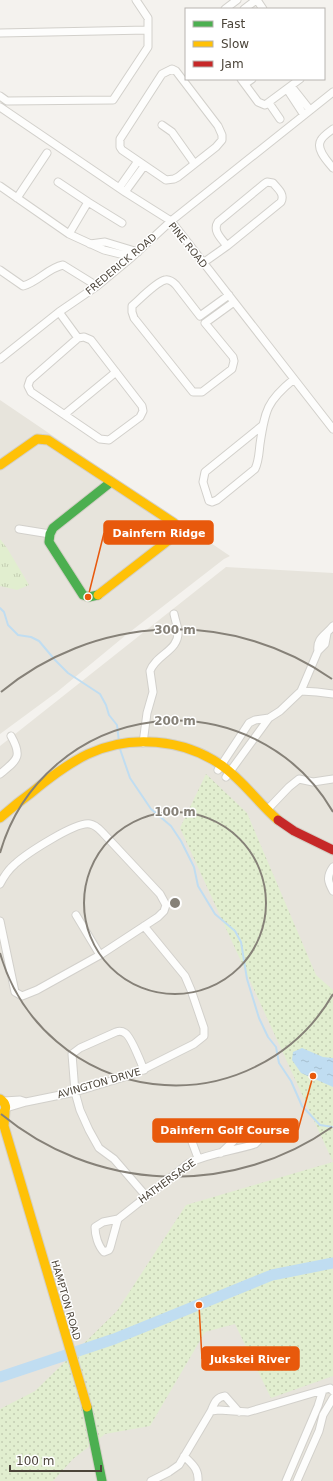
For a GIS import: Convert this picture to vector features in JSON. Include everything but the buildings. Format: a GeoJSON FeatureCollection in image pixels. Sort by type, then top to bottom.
{"type":"FeatureCollection","features":[{"type":"Feature","properties":{"kind":"street"},"geometry":{"type":"LineString","coordinates":[[0,96],[7,101],[113,100],[148,46],[147,15],[136,0]]}},
{"type":"Feature","properties":{"kind":"street"},"geometry":{"type":"LineString","coordinates":[[226,8],[237,0]]}},
{"type":"Feature","properties":{"kind":"street"},"geometry":{"type":"LineString","coordinates":[[245,8],[256,0],[262,8]]}},
{"type":"Feature","properties":{"kind":"street"},"geometry":{"type":"LineString","coordinates":[[0,33],[148,30]]}},
{"type":"Feature","properties":{"kind":"street"},"geometry":{"type":"LineString","coordinates":[[172,69],[176,71],[218,126],[222,135],[222,140],[220,142],[194,163],[178,177],[169,180],[162,178],[144,166],[120,147],[120,139],[162,74],[172,69]]}},
{"type":"Feature","properties":{"kind":"street"},"geometry":{"type":"LineString","coordinates":[[243,82],[258,102],[262,104],[269,103],[299,80]]}},
{"type":"Feature","properties":{"kind":"street"},"geometry":{"type":"LineString","coordinates":[[289,88],[307,113]]}},
{"type":"Feature","properties":{"kind":"street","name":"FREDERICK ROAD"},"geometry":{"type":"LineString","coordinates":[[0,359],[59,312],[97,286],[138,252],[171,221],[333,92]]}},
{"type":"Feature","properties":{"kind":"street"},"geometry":{"type":"LineString","coordinates":[[269,103],[280,118]]}},
{"type":"Feature","properties":{"kind":"street","name":"PINE ROAD"},"geometry":{"type":"LineString","coordinates":[[0,107],[119,188],[171,221],[333,429]]}},
{"type":"Feature","properties":{"kind":"street"},"geometry":{"type":"LineString","coordinates":[[162,125],[172,132],[194,163]]}},
{"type":"Feature","properties":{"kind":"street"},"geometry":{"type":"LineString","coordinates":[[333,129],[321,140],[319,144],[321,152],[333,168]]}},
{"type":"Feature","properties":{"kind":"street"},"geometry":{"type":"LineString","coordinates":[[17,198],[46,153]]}},
{"type":"Feature","properties":{"kind":"street"},"geometry":{"type":"LineString","coordinates":[[119,188],[138,161]]}},
{"type":"Feature","properties":{"kind":"street"},"geometry":{"type":"LineString","coordinates":[[126,192],[144,166]]}},
{"type":"Feature","properties":{"kind":"street"},"geometry":{"type":"LineString","coordinates":[[58,182],[122,223]]}},
{"type":"Feature","properties":{"kind":"street"},"geometry":{"type":"LineString","coordinates":[[203,263],[227,246],[281,202],[283,198],[282,194],[273,183],[267,182],[264,184],[216,224],[216,231],[227,246]]}},
{"type":"Feature","properties":{"kind":"street"},"geometry":{"type":"LineString","coordinates":[[0,186],[69,234],[104,250],[132,257]]}},
{"type":"Feature","properties":{"kind":"street"},"geometry":{"type":"LineString","coordinates":[[69,234],[88,202]]}},
{"type":"Feature","properties":{"kind":"street"},"geometry":{"type":"LineString","coordinates":[[90,244],[105,242],[138,252]]}},
{"type":"Feature","properties":{"kind":"street"},"geometry":{"type":"LineString","coordinates":[[0,270],[23,286],[55,268],[64,265],[97,286]]}},
{"type":"Feature","properties":{"kind":"street"},"geometry":{"type":"LineString","coordinates":[[166,280],[176,285],[200,316],[233,357],[234,361],[232,369],[202,392],[196,393],[193,392],[134,318],[131,309],[132,306],[149,291],[160,282],[166,280]]}},
{"type":"Feature","properties":{"kind":"street"},"geometry":{"type":"LineString","coordinates":[[200,316],[229,295]]}},
{"type":"Feature","properties":{"kind":"street"},"geometry":{"type":"LineString","coordinates":[[206,323],[234,302]]}},
{"type":"Feature","properties":{"kind":"street"},"geometry":{"type":"LineString","coordinates":[[59,312],[78,338]]}},
{"type":"Feature","properties":{"kind":"street"},"geometry":{"type":"LineString","coordinates":[[84,337],[91,340],[142,406],[143,411],[140,417],[112,439],[100,439],[29,390],[28,383],[78,338],[84,337]]}},
{"type":"Feature","properties":{"kind":"street"},"geometry":{"type":"LineString","coordinates":[[65,414],[116,372]]}},
{"type":"Feature","properties":{"kind":"street"},"geometry":{"type":"LineString","coordinates":[[262,425],[205,472],[203,482],[209,501],[212,502],[217,500],[256,469],[262,425],[265,415],[273,398],[294,379]]}},
{"type":"Feature","properties":{"kind":"street"},"geometry":{"type":"LineString","coordinates":[[2,460],[37,439],[48,440],[111,482],[174,524],[176,528],[174,536],[100,594],[92,597],[83,595],[49,542],[50,534],[53,528],[111,482]]}},
{"type":"Feature","properties":{"kind":"street"},"geometry":{"type":"LineString","coordinates":[[19,529],[50,534]]}},
{"type":"Feature","properties":{"kind":"street"},"geometry":{"type":"LineString","coordinates":[[143,743],[146,713],[153,692],[150,671],[159,659],[176,644],[178,630],[174,614]]}},
{"type":"Feature","properties":{"kind":"street"},"geometry":{"type":"LineString","coordinates":[[228,774],[269,718],[280,711],[301,691],[318,651],[317,646],[319,641],[333,626]]}},
{"type":"Feature","properties":{"kind":"street"},"geometry":{"type":"LineString","coordinates":[[301,691],[333,694]]}},
{"type":"Feature","properties":{"kind":"street"},"geometry":{"type":"LineString","coordinates":[[219,767],[249,723],[255,720],[269,718]]}},
{"type":"Feature","properties":{"kind":"street"},"geometry":{"type":"LineString","coordinates":[[0,774],[15,762],[18,756],[18,750],[11,736]]}},
{"type":"Feature","properties":{"kind":"street"},"geometry":{"type":"LineString","coordinates":[[236,742],[246,749]]}},
{"type":"Feature","properties":{"kind":"street"},"geometry":{"type":"LineString","coordinates":[[1,816],[73,762],[86,755],[111,746],[122,744],[154,744],[191,754],[219,767],[286,827],[333,850]]}},
{"type":"Feature","properties":{"kind":"street"},"geometry":{"type":"LineString","coordinates":[[228,774],[250,803],[274,824],[286,832],[333,854]]}},
{"type":"Feature","properties":{"kind":"street"},"geometry":{"type":"LineString","coordinates":[[267,810],[289,787],[299,779],[313,782],[333,779]]}},
{"type":"Feature","properties":{"kind":"street"},"geometry":{"type":"LineString","coordinates":[[0,884],[7,872],[15,864],[48,841],[85,824],[90,824],[97,827],[103,833],[165,902],[166,907],[162,913],[100,955],[58,979],[22,996],[15,992],[0,920]]}},
{"type":"Feature","properties":{"kind":"street"},"geometry":{"type":"LineString","coordinates":[[333,868],[328,879],[333,891]]}},
{"type":"Feature","properties":{"kind":"street"},"geometry":{"type":"LineString","coordinates":[[76,916],[100,955]]}},
{"type":"Feature","properties":{"kind":"street","name":"AVINGTON DRIVE"},"geometry":{"type":"LineString","coordinates":[[2,1104],[20,1100],[26,1102],[75,1092],[144,1070],[199,1042],[205,1034],[204,1028],[185,976],[144,926]]}},
{"type":"Feature","properties":{"kind":"street"},"geometry":{"type":"LineString","coordinates":[[144,1070],[128,1036],[125,1033],[116,1032],[80,1048],[74,1052],[72,1058],[75,1092],[83,1116],[97,1145],[114,1159],[146,1196]]}},
{"type":"Feature","properties":{"kind":"street","name":"HAMPTON ROAD"},"geometry":{"type":"LineString","coordinates":[[2,1104],[2,1124],[80,1381],[87,1406],[102,1481]]}},
{"type":"Feature","properties":{"kind":"street","name":"HATHERSAGE"},"geometry":{"type":"LineString","coordinates":[[118,1218],[110,1248],[104,1252],[100,1246],[95,1232],[95,1227],[103,1222],[118,1218],[198,1158],[220,1153],[255,1144],[258,1141],[258,1135],[252,1129],[244,1131],[220,1153]]}},
{"type":"Feature","properties":{"kind":"street"},"geometry":{"type":"LineString","coordinates":[[188,1132],[198,1158]]}},
{"type":"Feature","properties":{"kind":"street"},"geometry":{"type":"LineString","coordinates":[[211,1411],[219,1410],[248,1412],[330,1388],[333,1391]]}},
{"type":"Feature","properties":{"kind":"street"},"geometry":{"type":"LineString","coordinates":[[287,1481],[323,1390]]}},
{"type":"Feature","properties":{"kind":"street"},"geometry":{"type":"LineString","coordinates":[[151,1481],[175,1469],[220,1397],[225,1396],[228,1398],[239,1412]]}},
{"type":"Feature","properties":{"kind":"street"},"geometry":{"type":"LineString","coordinates":[[297,1481],[319,1431],[323,1415],[333,1398]]}},
{"type":"Feature","properties":{"kind":"street"},"geometry":{"type":"LineString","coordinates":[[310,1425],[319,1431]]}},
{"type":"Feature","properties":{"kind":"street"},"geometry":{"type":"LineString","coordinates":[[298,1454],[308,1458]]}},
{"type":"Feature","properties":{"kind":"street"},"geometry":{"type":"LineString","coordinates":[[184,1456],[196,1469],[198,1481]]}},
{"type":"Feature","properties":{"kind":"shaded area"},"geometry":{"type":"Polygon","coordinates":[[[0,400],[230,556],[224,559],[126,635],[57,692],[0,734],[0,400]]]}},
{"type":"Feature","properties":{"kind":"shaded area"},"geometry":{"type":"Polygon","coordinates":[[[226,567],[333,573],[333,1481],[0,1481],[0,746],[226,567]]]}},
{"type":"Feature","properties":{"kind":"green space"},"geometry":{"type":"Polygon","coordinates":[[[0,539],[29,585],[17,590],[0,586],[0,539]]]}},
{"type":"Feature","properties":{"kind":"green space"},"geometry":{"type":"Polygon","coordinates":[[[206,774],[247,813],[316,975],[333,990],[333,1162],[180,828],[206,774]]]}},
{"type":"Feature","properties":{"kind":"green space"},"geometry":{"type":"Polygon","coordinates":[[[333,1162],[333,1376],[271,1398],[235,1324],[205,1332],[150,1426],[105,1434],[73,1459],[53,1481],[0,1481],[0,1409],[35,1391],[117,1311],[186,1205],[333,1162]]]}},
{"type":"Feature","properties":{"kind":"water"},"geometry":{"type":"Polygon","coordinates":[[[302,1048],[323,1057],[333,1058],[333,1087],[301,1073],[292,1060],[293,1052],[302,1048]]]}},
{"type":"Feature","properties":{"kind":"waterway"},"geometry":{"type":"LineString","coordinates":[[0,608],[4,612],[8,625],[18,635],[31,637],[39,641],[68,673],[100,694],[109,715],[117,725],[119,742]]}},
{"type":"Feature","properties":{"kind":"waterway"},"geometry":{"type":"LineString","coordinates":[[120,749],[130,778],[151,809],[171,826],[181,841],[194,867],[198,886],[215,914],[235,931],[241,942],[247,979],[259,1018],[268,1037],[276,1047],[279,1063],[291,1081],[302,1106],[320,1125],[333,1127]]}},
{"type":"Feature","properties":{"kind":"waterway"},"geometry":{"type":"LineString","coordinates":[[0,1377],[114,1339],[272,1275],[333,1263]]}},
{"type":"Feature","properties":{"kind":"traffic: fast"},"geometry":{"type":"LineString","coordinates":[[98,595],[89,597],[83,595],[49,542],[50,534],[53,528],[111,482]]}},
{"type":"Feature","properties":{"kind":"traffic: fast"},"geometry":{"type":"LineString","coordinates":[[87,1407],[102,1481]]}},
{"type":"Feature","properties":{"kind":"traffic: slow"},"geometry":{"type":"LineString","coordinates":[[0,465],[37,439],[48,440],[174,523],[176,530],[174,536],[98,595]]}},
{"type":"Feature","properties":{"kind":"traffic: slow"},"geometry":{"type":"LineString","coordinates":[[0,818],[51,777],[88,754],[121,744],[156,742],[191,750],[206,756],[221,765],[229,771],[278,820]]}},
{"type":"Feature","properties":{"kind":"traffic: slow"},"geometry":{"type":"LineString","coordinates":[[0,1099],[6,1106],[2,1114]]}},
{"type":"Feature","properties":{"kind":"traffic: slow"},"geometry":{"type":"LineString","coordinates":[[5,1111],[4,1126],[87,1407]]}},
{"type":"Feature","properties":{"kind":"traffic: jam"},"geometry":{"type":"LineString","coordinates":[[278,820],[294,831],[333,850]]}},
{"type":"Feature","properties":{"kind":"place","name":"Dainfern Ridge"},"geometry":{"type":"Point","coordinates":[88,597]}},
{"type":"Feature","properties":{"kind":"place","name":"Dainfern Golf Course"},"geometry":{"type":"Point","coordinates":[313,1076]}},
{"type":"Feature","properties":{"kind":"place","name":"Jukskei River"},"geometry":{"type":"Point","coordinates":[199,1305]}}]}
